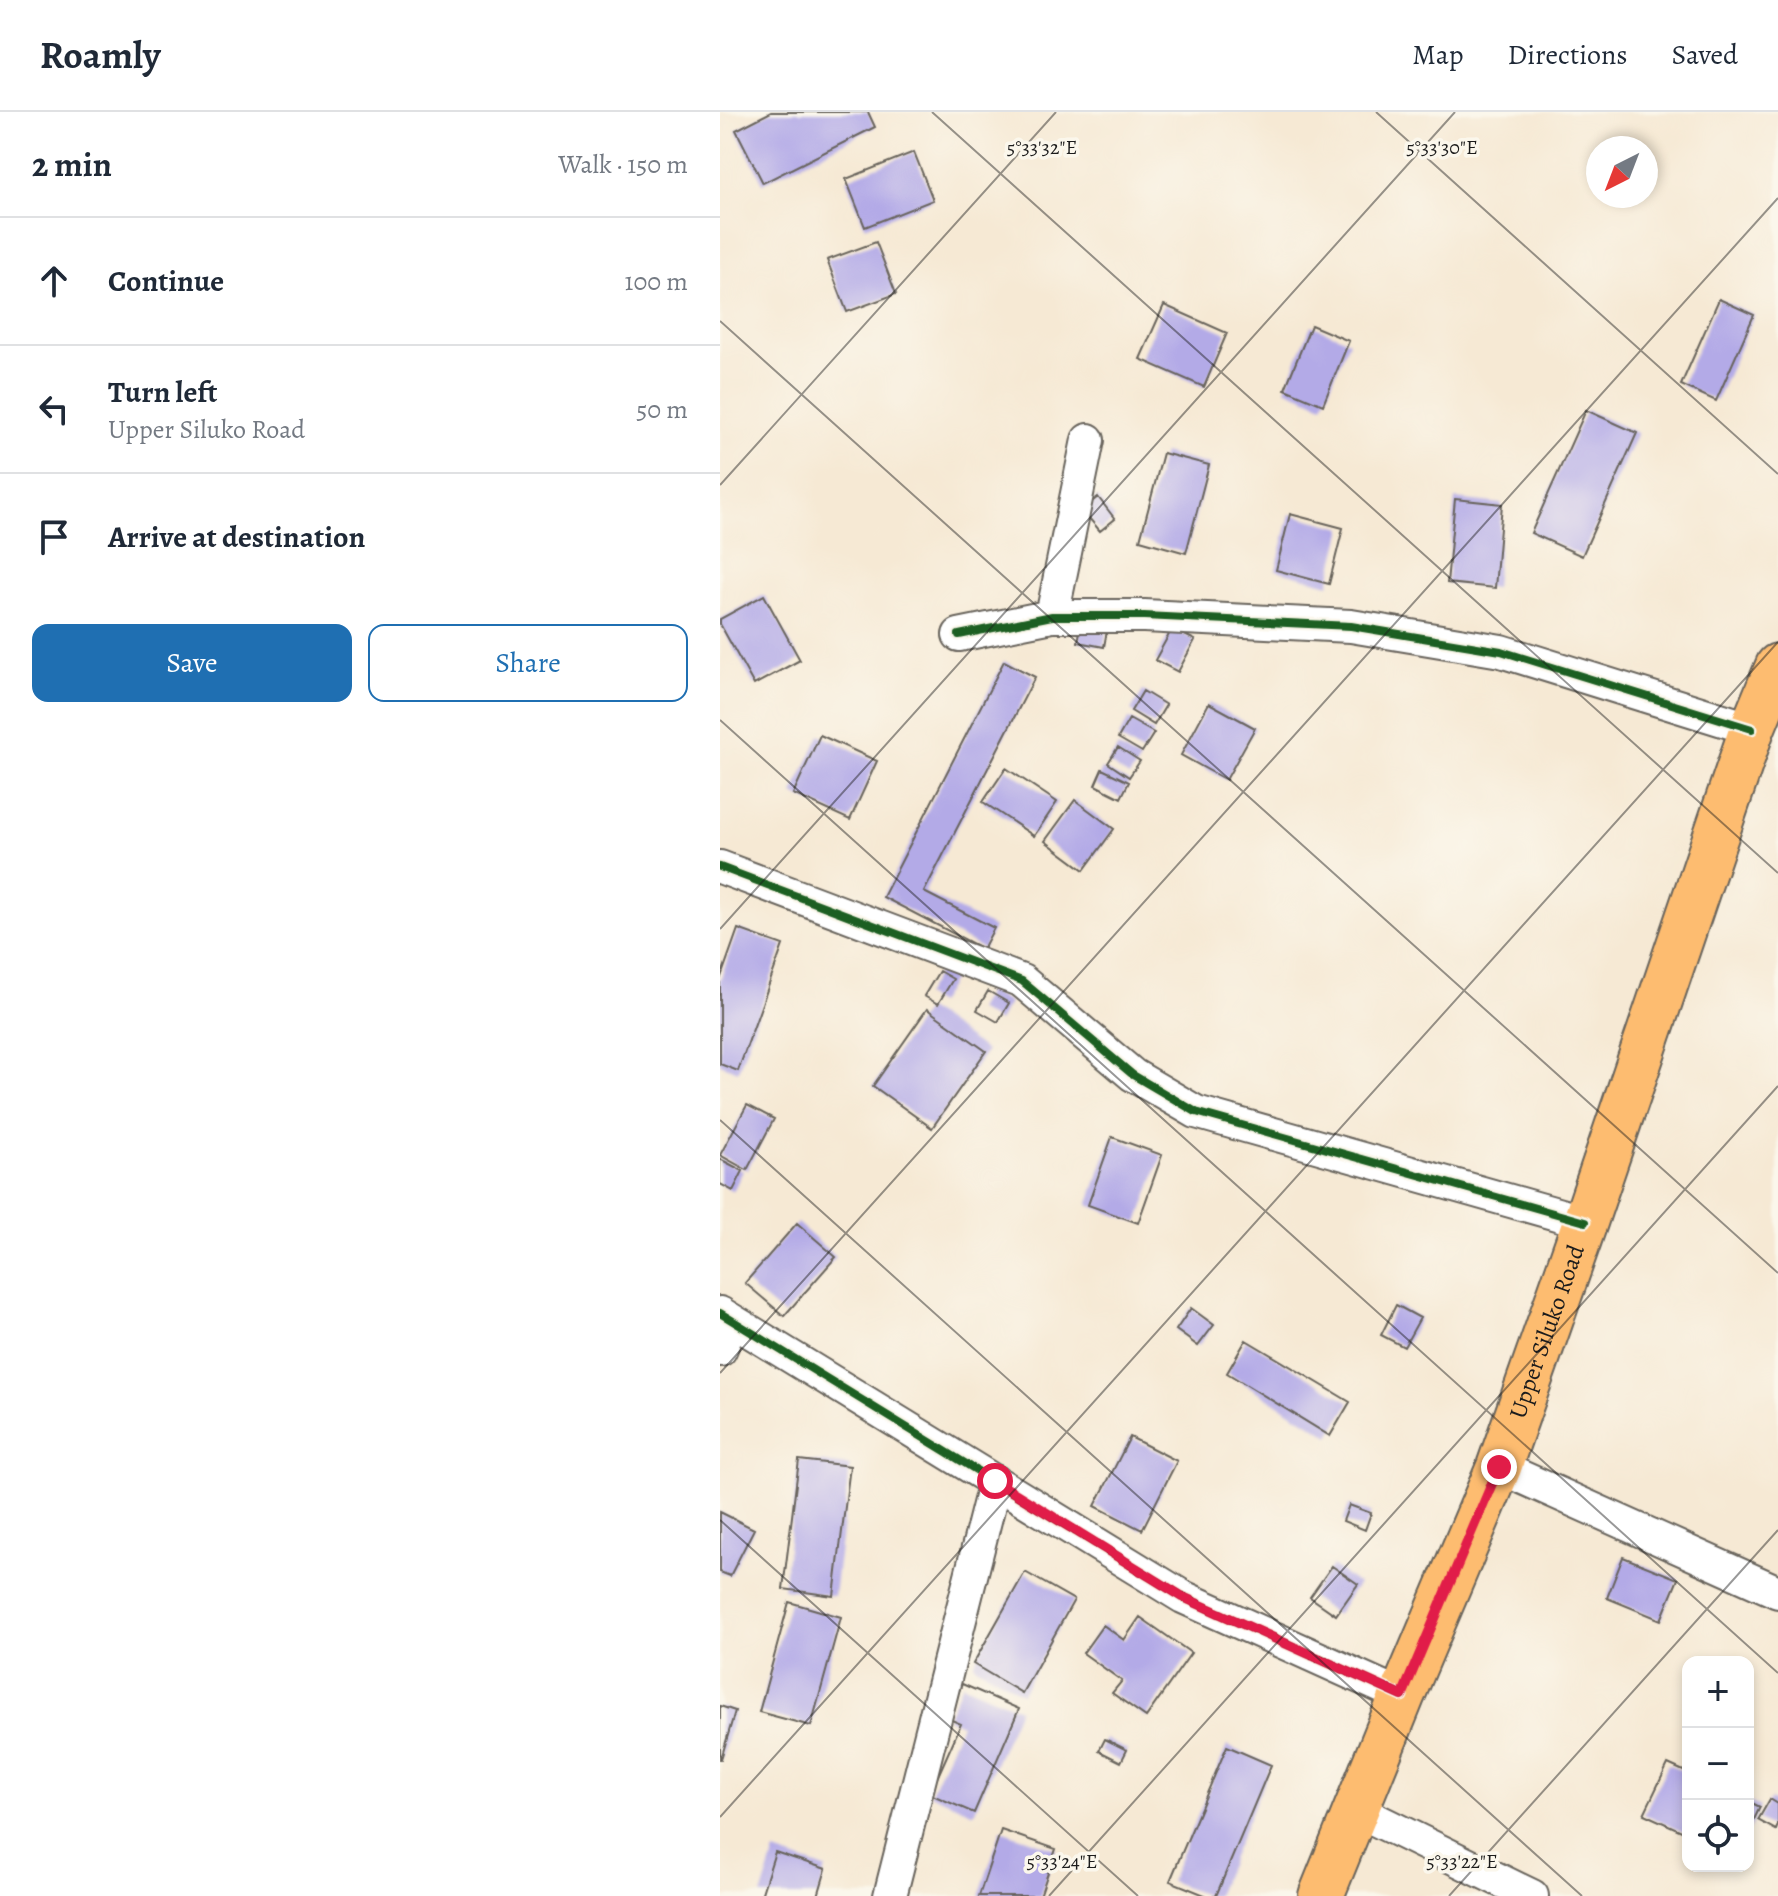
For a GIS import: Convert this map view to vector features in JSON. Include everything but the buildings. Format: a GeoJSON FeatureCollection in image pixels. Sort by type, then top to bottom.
{"type":"FeatureCollection","features":[{"type":"Feature","properties":{"kind":"main road","name":"Upper Siluko Road"},"geometry":{"type":"LineString","coordinates":[[1321,1896],[1499,1467],[1667,977],[1769,696]]}},
{"type":"Feature","properties":{"kind":"street"},"geometry":{"type":"LineString","coordinates":[[959,635],[1057,600],[1144,616],[1351,626],[1769,696]]}},
{"type":"Feature","properties":{"kind":"street"},"geometry":{"type":"LineString","coordinates":[[720,867],[1022,981],[1133,1075],[1196,1112],[1585,1222]]}},
{"type":"Feature","properties":{"kind":"street"},"geometry":{"type":"LineString","coordinates":[[720,1350],[727,1317],[1183,1597],[1402,1696]]}},
{"type":"Feature","properties":{"kind":"street"},"geometry":{"type":"LineString","coordinates":[[1499,1467],[1778,1592]]}},
{"type":"Feature","properties":{"kind":"street"},"geometry":{"type":"LineString","coordinates":[[890,1896],[995,1481]]}},
{"type":"Feature","properties":{"kind":"street"},"geometry":{"type":"LineString","coordinates":[[1356,1810],[1532,1896]]}},
{"type":"Feature","properties":{"kind":"cycle path"},"geometry":{"type":"LineString","coordinates":[[959,635],[1052,616],[1144,616],[1351,626],[1501,651],[1752,729]]}},
{"type":"Feature","properties":{"kind":"cycle path"},"geometry":{"type":"LineString","coordinates":[[720,867],[1022,981],[1133,1075],[1196,1112],[1585,1222]]}},
{"type":"Feature","properties":{"kind":"cycle path"},"geometry":{"type":"LineString","coordinates":[[720,1313],[1183,1597],[1402,1696]]}},
{"type":"Feature","properties":{"kind":"route"},"geometry":{"type":"LineString","coordinates":[[995,1481],[1183,1597],[1402,1696],[1499,1467]]}}]}
